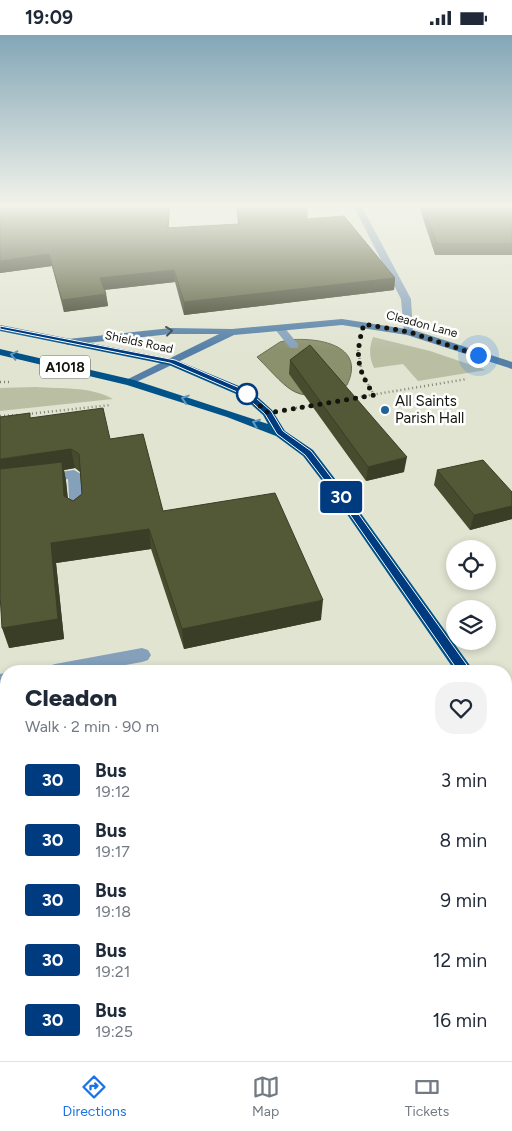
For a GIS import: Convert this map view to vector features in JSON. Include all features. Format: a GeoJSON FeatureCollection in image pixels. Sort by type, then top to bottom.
{"type":"FeatureCollection","features":[{"type":"Feature","properties":{"kind":"highway","name":"Shields Road"},"geometry":{"type":"LineString","coordinates":[[0,328],[172,362],[247,394],[268,413],[280,433]]}},
{"type":"Feature","properties":{"kind":"highway","name":"Shields Road"},"geometry":{"type":"LineString","coordinates":[[0,352],[130,382],[231,414],[280,433],[308,453],[347,504],[461,665]]}},
{"type":"Feature","properties":{"kind":"street"},"geometry":{"type":"LineString","coordinates":[[383,255],[406,299],[409,332]]}},
{"type":"Feature","properties":{"kind":"street","name":"Cleadon Lane"},"geometry":{"type":"LineString","coordinates":[[68,341],[176,330],[208,329],[232,332],[342,322],[409,332],[512,366]]}},
{"type":"Feature","properties":{"kind":"street"},"geometry":{"type":"LineString","coordinates":[[279,328],[294,346]]}},
{"type":"Feature","properties":{"kind":"street","name":"Cleadon Lane"},"geometry":{"type":"LineString","coordinates":[[130,382],[232,332]]}},
{"type":"Feature","properties":{"kind":"street"},"geometry":{"type":"LineString","coordinates":[[28,480],[74,474],[77,514]]}},
{"type":"Feature","properties":{"kind":"street"},"geometry":{"type":"LineString","coordinates":[[88,665],[142,655]]}},
{"type":"Feature","properties":{"kind":"path"},"geometry":{"type":"LineString","coordinates":[[364,324],[357,358],[362,377],[374,395]]}},
{"type":"Feature","properties":{"kind":"path"},"geometry":{"type":"LineString","coordinates":[[348,399],[473,378]]}},
{"type":"Feature","properties":{"kind":"path"},"geometry":{"type":"LineString","coordinates":[[268,413],[321,404]]}},
{"type":"Feature","properties":{"kind":"path"},"geometry":{"type":"LineString","coordinates":[[0,416],[116,405]]}},
{"type":"Feature","properties":{"kind":"shaded area"},"geometry":{"type":"Polygon","coordinates":[[[373,337],[430,351],[486,370],[418,381],[403,364],[374,368],[370,353],[373,337]]]}},
{"type":"Feature","properties":{"kind":"shaded area"},"geometry":{"type":"Polygon","coordinates":[[[299,339],[324,342],[336,346],[345,352],[350,360],[351,371],[347,385],[316,395],[305,395],[288,387],[257,357],[280,342],[299,339]]]}},
{"type":"Feature","properties":{"kind":"shaded area"},"geometry":{"type":"Polygon","coordinates":[[[35,387],[85,390],[113,399],[0,411],[0,388],[35,387]]]}},
{"type":"Feature","properties":{"kind":"building"},"geometry":{"type":"Polygon","coordinates":[[[0,255],[43,255],[0,261],[0,255]]]}},
{"type":"Feature","properties":{"kind":"building"},"geometry":{"type":"Polygon","coordinates":[[[49,255],[376,255],[395,278],[184,302],[174,270],[100,278],[106,294],[62,300],[49,255]]]}},
{"type":"Feature","properties":{"kind":"building"},"geometry":{"type":"Polygon","coordinates":[[[310,345],[407,457],[368,467],[290,360],[310,345]]]}},
{"type":"Feature","properties":{"kind":"building"},"geometry":{"type":"Polygon","coordinates":[[[103,408],[110,439],[143,434],[163,511],[275,493],[323,600],[182,629],[149,529],[51,543],[58,619],[2,628],[0,594],[0,469],[62,462],[64,496],[73,501],[82,494],[79,454],[71,449],[0,459],[0,417],[30,413],[30,418],[103,408]]]}},
{"type":"Feature","properties":{"kind":"building"},"geometry":{"type":"Polygon","coordinates":[[[483,460],[512,492],[512,506],[474,515],[437,470],[483,460]]]}},
{"type":"Feature","properties":{"kind":"bus line","name":"30"},"geometry":{"type":"LineString","coordinates":[[0,328],[172,362],[247,394],[268,413],[280,433],[308,453],[347,504],[461,665]]}},
{"type":"Feature","properties":{"kind":"place","name":"All Saints Parish Hall"},"geometry":{"type":"Point","coordinates":[385,410]}},
{"type":"Feature","properties":{"kind":"route"},"geometry":{"type":"LineString","coordinates":[[247,394],[268,413],[374,395],[362,377],[357,358],[364,324],[409,332],[478,355]]}}]}
